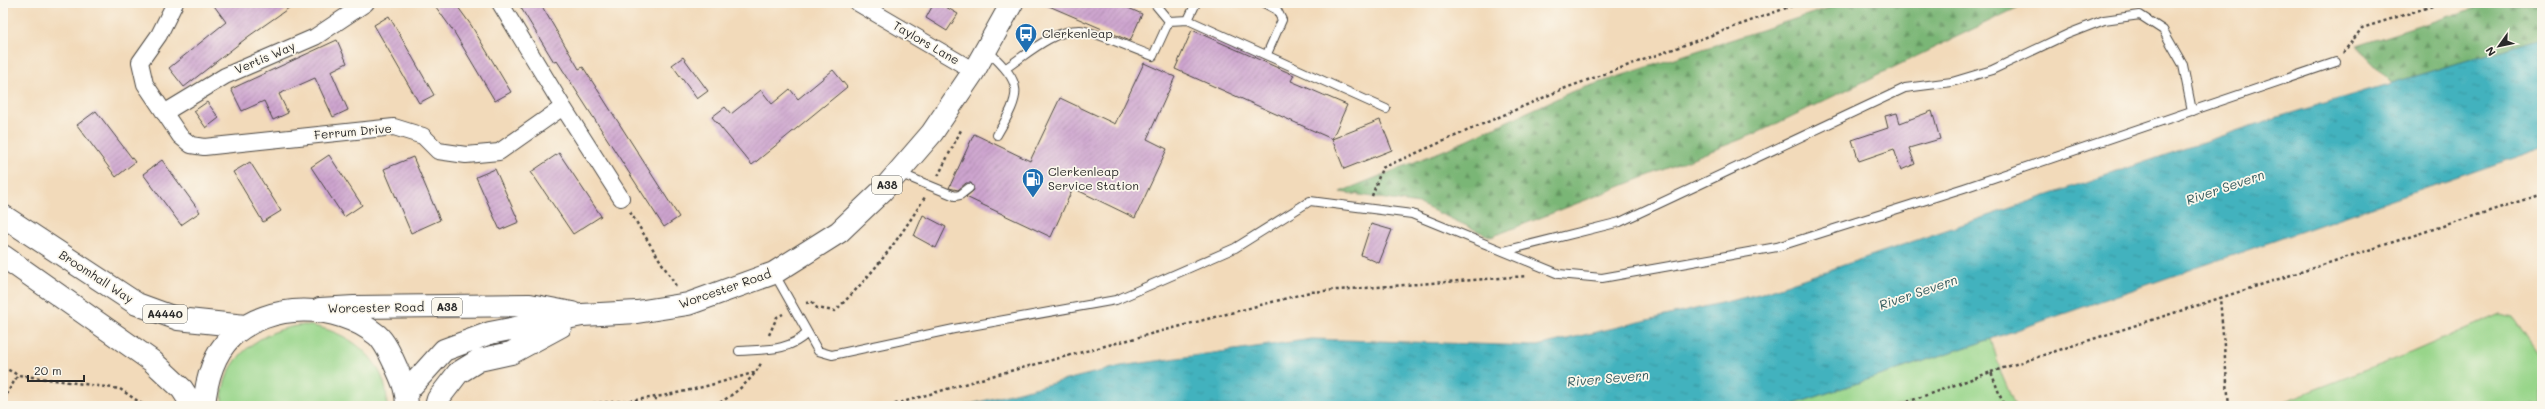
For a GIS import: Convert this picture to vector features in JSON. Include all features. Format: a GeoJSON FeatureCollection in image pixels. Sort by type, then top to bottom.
{"type":"FeatureCollection","features":[{"type":"Feature","properties":{"kind":"main road","name":"A38"},"geometry":{"type":"LineString","coordinates":[[974,71],[1012,3]]}},
{"type":"Feature","properties":{"kind":"main road","name":"Worcester Road"},"geometry":{"type":"LineString","coordinates":[[407,399],[444,350],[490,333],[582,315],[636,312],[688,304],[774,272],[839,232],[882,191],[932,133],[974,71]]}},
{"type":"Feature","properties":{"kind":"main road","name":"Broomhall Way"},"geometry":{"type":"LineString","coordinates":[[3,216],[137,304],[178,319],[245,326]]}},
{"type":"Feature","properties":{"kind":"main road"},"geometry":{"type":"LineString","coordinates":[[3,256],[152,361],[182,389],[193,406]]}},
{"type":"Feature","properties":{"kind":"main road","name":"Worcester Road"},"geometry":{"type":"LineString","coordinates":[[245,326],[285,312],[354,307],[530,304],[582,315]]}},
{"type":"Feature","properties":{"kind":"main road"},"geometry":{"type":"LineString","coordinates":[[312,310],[355,322],[378,336],[392,356],[407,399]]}},
{"type":"Feature","properties":{"kind":"main road"},"geometry":{"type":"LineString","coordinates":[[436,406],[438,399],[458,373],[479,360],[511,353],[582,315]]}},
{"type":"Feature","properties":{"kind":"main road"},"geometry":{"type":"LineString","coordinates":[[204,406],[205,386],[219,353],[230,338],[245,326]]}},
{"type":"Feature","properties":{"kind":"street","name":"Ferrum Drive"},"geometry":{"type":"LineString","coordinates":[[174,3],[159,35],[140,62],[145,84],[180,136],[191,145],[204,147],[394,127],[423,136],[438,151],[466,155],[499,152],[563,107]]}},
{"type":"Feature","properties":{"kind":"street","name":"Vertis Way"},"geometry":{"type":"LineString","coordinates":[[164,113],[224,76],[316,37],[366,3]]}},
{"type":"Feature","properties":{"kind":"street"},"geometry":{"type":"LineString","coordinates":[[500,3],[563,107],[621,198]]}},
{"type":"Feature","properties":{"kind":"street","name":"Taylors Lane"},"geometry":{"type":"LineString","coordinates":[[858,3],[974,71]]}},
{"type":"Feature","properties":{"kind":"lane"},"geometry":{"type":"LineString","coordinates":[[1154,3],[1169,21]]}},
{"type":"Feature","properties":{"kind":"lane"},"geometry":{"type":"LineString","coordinates":[[1188,20],[1196,3]]}},
{"type":"Feature","properties":{"kind":"lane"},"geometry":{"type":"LineString","coordinates":[[1264,3],[1277,10],[1282,20],[1267,54]]}},
{"type":"Feature","properties":{"kind":"lane"},"geometry":{"type":"LineString","coordinates":[[1503,251],[1620,222],[1905,88],[1952,82],[1992,70],[2068,34],[2104,20],[2140,15],[2163,30],[2183,65],[2192,111]]}},
{"type":"Feature","properties":{"kind":"lane"},"geometry":{"type":"LineString","coordinates":[[1169,21],[1188,20],[1267,54],[1386,109]]}},
{"type":"Feature","properties":{"kind":"lane"},"geometry":{"type":"LineString","coordinates":[[1006,68],[1041,44],[1065,33],[1081,30],[1153,56],[1169,21]]}},
{"type":"Feature","properties":{"kind":"lane"},"geometry":{"type":"LineString","coordinates":[[986,49],[1006,68],[1014,79],[1016,93],[1014,106],[997,135]]}},
{"type":"Feature","properties":{"kind":"lane"},"geometry":{"type":"LineString","coordinates":[[774,272],[793,309],[818,351],[832,355],[954,329],[1116,300],[1235,248],[1310,201],[1412,214],[1559,274],[1602,278],[1777,247],[1964,188],[2336,62]]}},
{"type":"Feature","properties":{"kind":"lane"},"geometry":{"type":"LineString","coordinates":[[898,172],[955,196],[960,195],[969,188]]}},
{"type":"Feature","properties":{"kind":"lane"},"geometry":{"type":"LineString","coordinates":[[739,351],[780,348],[797,343],[807,333]]}},
{"type":"Feature","properties":{"kind":"path"},"geometry":{"type":"LineString","coordinates":[[1367,208],[1382,168],[1563,89],[1800,3]]}},
{"type":"Feature","properties":{"kind":"path"},"geometry":{"type":"LineString","coordinates":[[2336,62],[2362,28],[2442,3]]}},
{"type":"Feature","properties":{"kind":"path"},"geometry":{"type":"LineString","coordinates":[[715,406],[735,393],[757,372],[777,317],[812,302],[817,308],[835,311],[868,279],[891,249],[932,187],[964,125]]}},
{"type":"Feature","properties":{"kind":"path"},"geometry":{"type":"LineString","coordinates":[[1896,406],[1991,372],[2542,194]]}},
{"type":"Feature","properties":{"kind":"path"},"geometry":{"type":"LineString","coordinates":[[621,198],[688,304]]}},
{"type":"Feature","properties":{"kind":"path"},"geometry":{"type":"LineString","coordinates":[[889,406],[995,375],[1310,292],[1528,276]]}},
{"type":"Feature","properties":{"kind":"path"},"geometry":{"type":"LineString","coordinates":[[2220,298],[2229,406]]}},
{"type":"Feature","properties":{"kind":"path"},"geometry":{"type":"LineString","coordinates":[[3,368],[18,375],[120,389],[145,406]]}},
{"type":"Feature","properties":{"kind":"path"},"geometry":{"type":"LineString","coordinates":[[593,403],[656,398],[702,389],[757,372]]}},
{"type":"Feature","properties":{"kind":"path"},"geometry":{"type":"LineString","coordinates":[[1991,372],[2004,406]]}},
{"type":"Feature","properties":{"kind":"path"},"geometry":{"type":"LineString","coordinates":[[3,400],[18,375]]}},
{"type":"Feature","properties":{"kind":"path"},"geometry":{"type":"LineString","coordinates":[[654,406],[656,398]]}},
{"type":"Feature","properties":{"kind":"green space"},"geometry":{"type":"Polygon","coordinates":[[[1844,3],[2027,3],[1757,133],[1491,237],[1419,204],[1340,192],[1447,149],[1571,92],[1844,3]]]}},
{"type":"Feature","properties":{"kind":"green space"},"geometry":{"type":"Polygon","coordinates":[[[2491,3],[2542,3],[2542,38],[2392,83],[2356,46],[2491,3]]]}},
{"type":"Feature","properties":{"kind":"green space"},"geometry":{"type":"Polygon","coordinates":[[[2500,314],[2513,317],[2542,359],[2542,406],[2272,406],[2410,353],[2500,314]]]}},
{"type":"Feature","properties":{"kind":"green space"},"geometry":{"type":"Polygon","coordinates":[[[305,325],[336,333],[350,340],[362,350],[373,361],[381,374],[386,389],[387,406],[222,406],[223,389],[228,374],[236,360],[247,349],[260,339],[274,332],[289,327],[305,325]]]}},
{"type":"Feature","properties":{"kind":"green space"},"geometry":{"type":"Polygon","coordinates":[[[1991,339],[2001,373],[2015,406],[1788,406],[1991,339]]]}},
{"type":"Feature","properties":{"kind":"water","name":"River Severn"},"geometry":{"type":"Polygon","coordinates":[[[2542,38],[2542,148],[1991,339],[1788,406],[963,406],[1121,366],[1312,339],[1537,346],[1759,294],[2268,120],[2542,38]]]}},
{"type":"Feature","properties":{"kind":"building"},"geometry":{"type":"Polygon","coordinates":[[[212,3],[296,3],[249,36],[184,87],[169,68],[226,22],[212,3]]]}},
{"type":"Feature","properties":{"kind":"building"},"geometry":{"type":"Polygon","coordinates":[[[433,3],[455,3],[471,25],[511,92],[495,101],[454,32],[433,3]]]}},
{"type":"Feature","properties":{"kind":"building"},"geometry":{"type":"Polygon","coordinates":[[[518,3],[540,3],[579,69],[583,67],[679,217],[664,227],[557,61],[554,62],[518,3]]]}},
{"type":"Feature","properties":{"kind":"building"},"geometry":{"type":"Polygon","coordinates":[[[934,3],[939,3],[958,14],[947,31],[926,18],[934,3]]]}},
{"type":"Feature","properties":{"kind":"building"},"geometry":{"type":"Polygon","coordinates":[[[1042,3],[1117,3],[1142,14],[1130,41],[1042,3]]]}},
{"type":"Feature","properties":{"kind":"building"},"geometry":{"type":"Polygon","coordinates":[[[389,16],[434,95],[419,103],[374,25],[389,16]]]}},
{"type":"Feature","properties":{"kind":"building"},"geometry":{"type":"Polygon","coordinates":[[[1192,30],[1294,75],[1291,81],[1347,105],[1332,139],[1175,69],[1192,30]]]}},
{"type":"Feature","properties":{"kind":"building"},"geometry":{"type":"Polygon","coordinates":[[[337,40],[347,63],[331,71],[348,110],[333,117],[315,78],[279,94],[288,113],[273,120],[264,101],[242,111],[231,89],[337,40]]]}},
{"type":"Feature","properties":{"kind":"building"},"geometry":{"type":"Polygon","coordinates":[[[683,57],[708,91],[697,99],[672,65],[683,57]]]}},
{"type":"Feature","properties":{"kind":"building"},"geometry":{"type":"Polygon","coordinates":[[[1144,63],[1175,77],[1147,139],[1167,149],[1135,218],[1073,188],[1051,237],[966,197],[974,190],[971,183],[966,183],[958,190],[949,188],[974,134],[1030,161],[1060,98],[1115,124],[1144,63]]]}},
{"type":"Feature","properties":{"kind":"building"},"geometry":{"type":"Polygon","coordinates":[[[833,70],[847,87],[752,165],[712,117],[725,107],[731,114],[761,90],[772,104],[790,89],[798,99],[833,70]]]}},
{"type":"Feature","properties":{"kind":"building"},"geometry":{"type":"Polygon","coordinates":[[[207,102],[219,118],[206,128],[194,111],[207,102]]]}},
{"type":"Feature","properties":{"kind":"building"},"geometry":{"type":"Polygon","coordinates":[[[96,111],[135,162],[116,177],[77,125],[96,111]]]}},
{"type":"Feature","properties":{"kind":"building"},"geometry":{"type":"Polygon","coordinates":[[[1932,111],[1940,139],[1909,148],[1915,164],[1901,170],[1894,149],[1859,161],[1852,140],[1888,128],[1885,116],[1897,113],[1900,123],[1932,111]]]}},
{"type":"Feature","properties":{"kind":"building"},"geometry":{"type":"Polygon","coordinates":[[[1380,120],[1392,150],[1344,169],[1332,139],[1380,120]]]}},
{"type":"Feature","properties":{"kind":"building"},"geometry":{"type":"Polygon","coordinates":[[[559,153],[601,216],[573,234],[531,172],[559,153]]]}},
{"type":"Feature","properties":{"kind":"building"},"geometry":{"type":"Polygon","coordinates":[[[329,155],[362,205],[344,217],[311,167],[329,155]]]}},
{"type":"Feature","properties":{"kind":"building"},"geometry":{"type":"Polygon","coordinates":[[[413,157],[440,220],[411,233],[384,169],[413,157]]]}},
{"type":"Feature","properties":{"kind":"building"},"geometry":{"type":"Polygon","coordinates":[[[162,160],[200,212],[181,225],[143,174],[162,160]]]}},
{"type":"Feature","properties":{"kind":"building"},"geometry":{"type":"Polygon","coordinates":[[[250,162],[281,211],[263,222],[233,172],[250,162]]]}},
{"type":"Feature","properties":{"kind":"building"},"geometry":{"type":"Polygon","coordinates":[[[495,169],[519,222],[500,230],[476,177],[495,169]]]}},
{"type":"Feature","properties":{"kind":"building"},"geometry":{"type":"Polygon","coordinates":[[[923,215],[946,227],[936,248],[914,236],[923,215]]]}},
{"type":"Feature","properties":{"kind":"building"},"geometry":{"type":"Polygon","coordinates":[[[1371,224],[1392,230],[1379,263],[1361,255],[1371,224]]]}},
{"type":"Feature","properties":{"kind":"place","name":"Clerkenleap"},"geometry":{"type":"Point","coordinates":[1026,54]}},
{"type":"Feature","properties":{"kind":"place","name":"Clerkenleap Service Station"},"geometry":{"type":"Point","coordinates":[1033,198]}}]}
